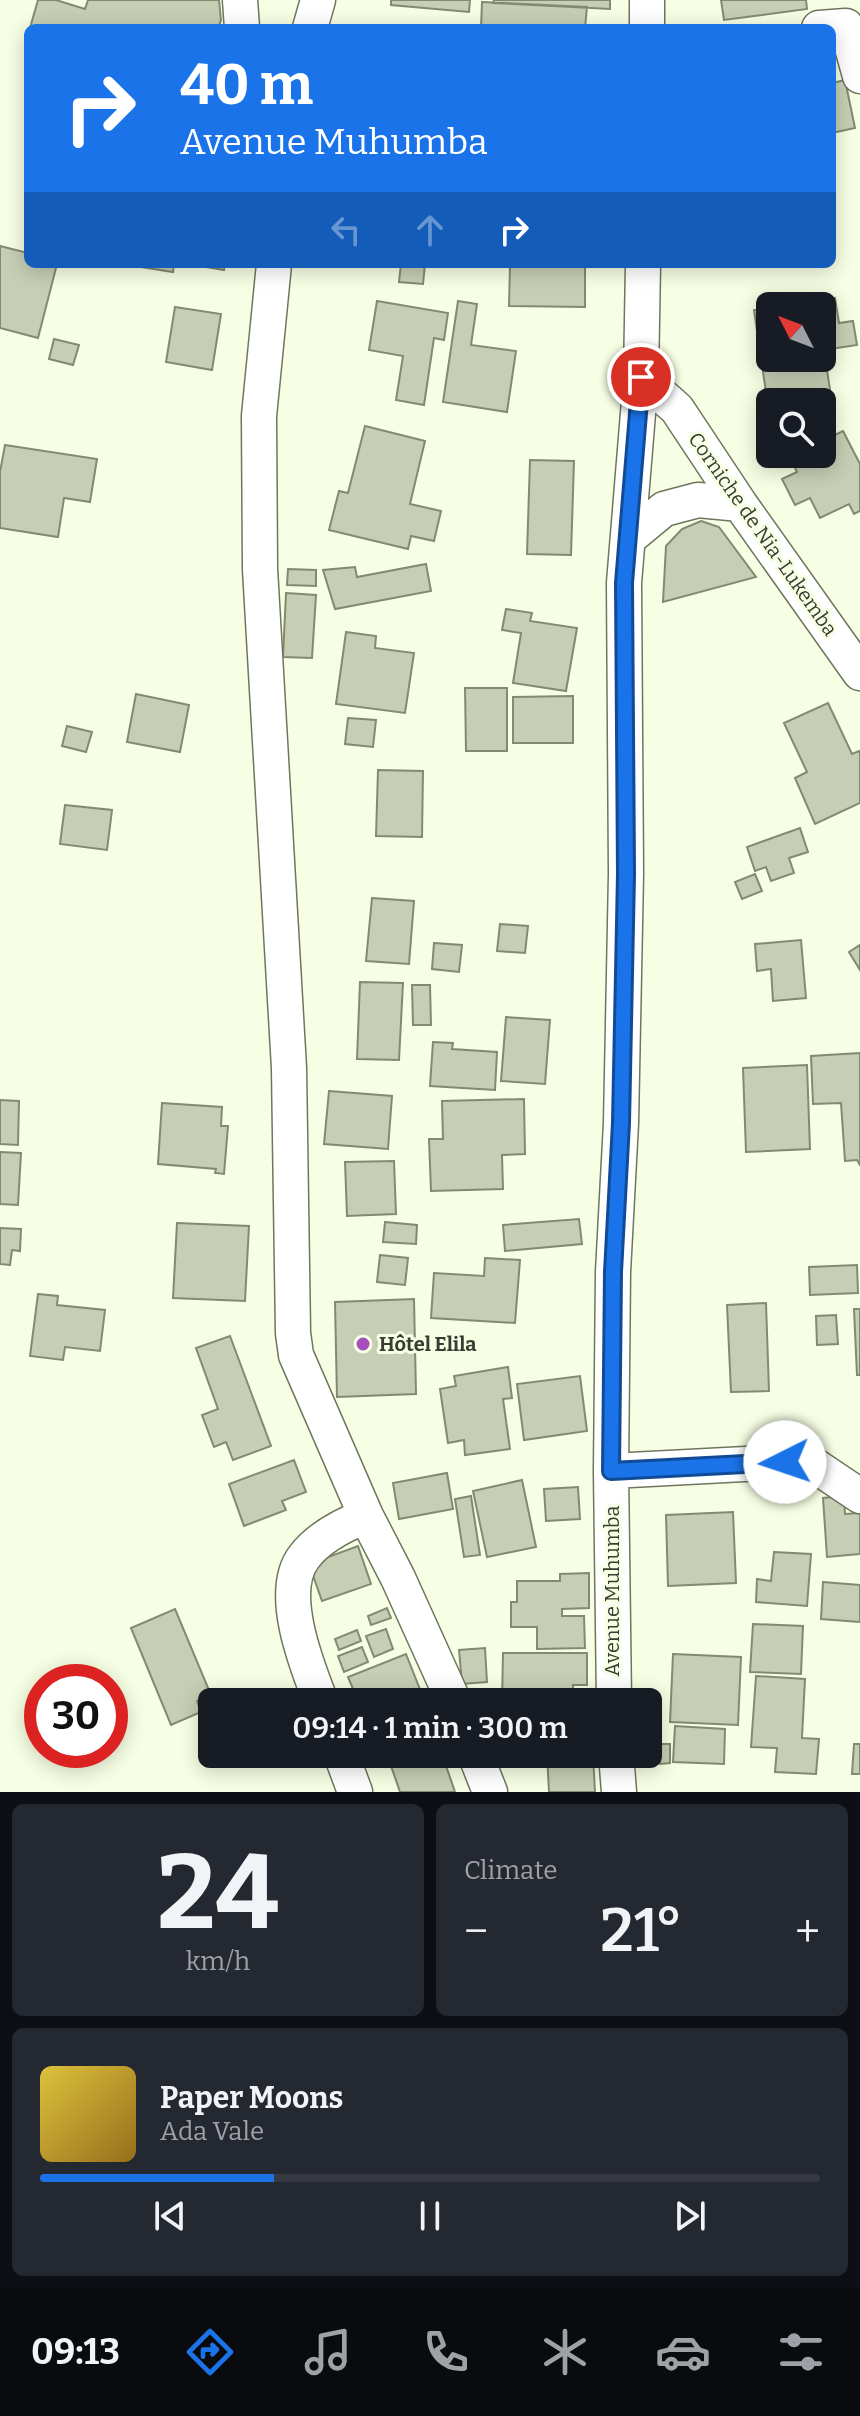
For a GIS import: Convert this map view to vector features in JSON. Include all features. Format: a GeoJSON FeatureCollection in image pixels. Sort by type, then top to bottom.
{"type":"FeatureCollection","features":[{"type":"Feature","properties":{"kind":"street"},"geometry":{"type":"LineString","coordinates":[[240,0],[242,24]]}},
{"type":"Feature","properties":{"kind":"street"},"geometry":{"type":"LineString","coordinates":[[311,24],[318,0]]}},
{"type":"Feature","properties":{"kind":"street"},"geometry":{"type":"LineString","coordinates":[[647,0],[647,24]]}},
{"type":"Feature","properties":{"kind":"street"},"geometry":{"type":"LineString","coordinates":[[836,18],[860,76]]}},
{"type":"Feature","properties":{"kind":"street"},"geometry":{"type":"LineString","coordinates":[[274,268],[259,416],[260,569],[289,1068],[293,1333],[296,1355],[366,1516],[448,1688]]}},
{"type":"Feature","properties":{"kind":"street"},"geometry":{"type":"LineString","coordinates":[[641,377],[643,268]]}},
{"type":"Feature","properties":{"kind":"street","name":"Corniche de Nia-Lukemba"},"geometry":{"type":"LineString","coordinates":[[641,377],[677,409],[860,673]]}},
{"type":"Feature","properties":{"kind":"street","name":"Avenue Muhumba"},"geometry":{"type":"LineString","coordinates":[[614,1688],[613,1272],[621,1123],[626,890],[624,583],[641,377]]}},
{"type":"Feature","properties":{"kind":"street"},"geometry":{"type":"LineString","coordinates":[[629,538],[664,509],[698,500],[740,504]]}},
{"type":"Feature","properties":{"kind":"street"},"geometry":{"type":"LineString","coordinates":[[611,1471],[785,1462],[814,1465],[860,1496]]}},
{"type":"Feature","properties":{"kind":"street"},"geometry":{"type":"LineString","coordinates":[[316,1688],[305,1659],[294,1606],[293,1581],[303,1558],[339,1527],[366,1516]]}},
{"type":"Feature","properties":{"kind":"street"},"geometry":{"type":"LineString","coordinates":[[346,1768],[355,1792]]}},
{"type":"Feature","properties":{"kind":"street"},"geometry":{"type":"LineString","coordinates":[[481,1768],[490,1792]]}},
{"type":"Feature","properties":{"kind":"street"},"geometry":{"type":"LineString","coordinates":[[617,1768],[619,1792]]}},
{"type":"Feature","properties":{"kind":"building"},"geometry":{"type":"Polygon","coordinates":[[[38,0],[56,0],[85,9],[88,0],[219,0],[221,20],[220,24],[31,24],[38,0]]]}},
{"type":"Feature","properties":{"kind":"building"},"geometry":{"type":"Polygon","coordinates":[[[38,0],[56,0],[85,9],[88,0],[219,0],[221,20],[220,24],[31,24],[38,0]]]}},
{"type":"Feature","properties":{"kind":"building"},"geometry":{"type":"Polygon","coordinates":[[[391,0],[470,0],[469,12],[391,5],[391,0]]]}},
{"type":"Feature","properties":{"kind":"building"},"geometry":{"type":"Polygon","coordinates":[[[494,0],[610,0],[610,9],[493,3],[494,0]]]}},
{"type":"Feature","properties":{"kind":"building"},"geometry":{"type":"Polygon","coordinates":[[[721,0],[806,0],[807,9],[724,20],[721,0]]]}},
{"type":"Feature","properties":{"kind":"building"},"geometry":{"type":"Polygon","coordinates":[[[482,2],[587,7],[585,24],[481,24],[482,2]]]}},
{"type":"Feature","properties":{"kind":"building"},"geometry":{"type":"Polygon","coordinates":[[[845,80],[855,128],[836,132],[836,82],[845,80]]]}},
{"type":"Feature","properties":{"kind":"building"},"geometry":{"type":"Polygon","coordinates":[[[0,246],[24,252],[24,268],[56,268],[38,338],[0,328],[0,246]]]}},
{"type":"Feature","properties":{"kind":"building"},"geometry":{"type":"Polygon","coordinates":[[[148,268],[174,268],[173,272],[148,268]]]}},
{"type":"Feature","properties":{"kind":"building"},"geometry":{"type":"Polygon","coordinates":[[[401,268],[425,268],[423,284],[399,282],[401,268]]]}},
{"type":"Feature","properties":{"kind":"building"},"geometry":{"type":"Polygon","coordinates":[[[510,268],[585,268],[585,307],[509,306],[510,268]]]}},
{"type":"Feature","properties":{"kind":"building"},"geometry":{"type":"Polygon","coordinates":[[[377,301],[448,313],[444,340],[434,338],[424,405],[396,400],[403,356],[369,350],[377,301]]]}},
{"type":"Feature","properties":{"kind":"building"},"geometry":{"type":"Polygon","coordinates":[[[458,301],[477,304],[471,345],[516,351],[507,412],[443,402],[458,301]]]}},
{"type":"Feature","properties":{"kind":"building"},"geometry":{"type":"Polygon","coordinates":[[[836,304],[839,323],[853,321],[857,345],[836,348],[836,304]]]}},
{"type":"Feature","properties":{"kind":"building"},"geometry":{"type":"Polygon","coordinates":[[[175,307],[221,314],[212,370],[166,362],[175,307]]]}},
{"type":"Feature","properties":{"kind":"building"},"geometry":{"type":"Polygon","coordinates":[[[54,339],[79,345],[73,365],[49,359],[54,339]]]}},
{"type":"Feature","properties":{"kind":"building"},"geometry":{"type":"Polygon","coordinates":[[[763,372],[827,372],[830,388],[765,388],[763,372]]]}},
{"type":"Feature","properties":{"kind":"building"},"geometry":{"type":"Polygon","coordinates":[[[365,426],[425,441],[410,504],[441,511],[434,541],[411,536],[408,549],[329,530],[339,491],[348,493],[365,426]]]}},
{"type":"Feature","properties":{"kind":"building"},"geometry":{"type":"Polygon","coordinates":[[[843,431],[860,464],[860,511],[854,514],[849,504],[820,518],[810,498],[795,505],[782,479],[797,472],[795,468],[836,468],[836,434],[843,431]]]}},
{"type":"Feature","properties":{"kind":"building"},"geometry":{"type":"Polygon","coordinates":[[[5,445],[97,459],[90,502],[64,498],[58,537],[0,528],[0,472],[5,445]]]}},
{"type":"Feature","properties":{"kind":"building"},"geometry":{"type":"Polygon","coordinates":[[[530,460],[574,461],[571,555],[527,554],[530,460]]]}},
{"type":"Feature","properties":{"kind":"building"},"geometry":{"type":"Polygon","coordinates":[[[701,521],[719,527],[756,577],[663,602],[666,546],[682,529],[701,521]]]}},
{"type":"Feature","properties":{"kind":"building"},"geometry":{"type":"Polygon","coordinates":[[[426,564],[431,591],[335,609],[323,570],[355,567],[357,577],[426,564]]]}},
{"type":"Feature","properties":{"kind":"building"},"geometry":{"type":"Polygon","coordinates":[[[288,569],[316,570],[316,586],[287,585],[288,569]]]}},
{"type":"Feature","properties":{"kind":"building"},"geometry":{"type":"Polygon","coordinates":[[[286,593],[316,595],[312,658],[283,657],[286,593]]]}},
{"type":"Feature","properties":{"kind":"building"},"geometry":{"type":"Polygon","coordinates":[[[506,609],[532,613],[530,621],[577,628],[566,691],[513,683],[521,633],[502,630],[506,609]]]}},
{"type":"Feature","properties":{"kind":"building"},"geometry":{"type":"Polygon","coordinates":[[[346,632],[376,636],[375,648],[414,653],[405,713],[336,704],[346,632]]]}},
{"type":"Feature","properties":{"kind":"building"},"geometry":{"type":"Polygon","coordinates":[[[465,688],[507,688],[507,751],[466,751],[465,688]]]}},
{"type":"Feature","properties":{"kind":"building"},"geometry":{"type":"Polygon","coordinates":[[[136,694],[189,705],[180,752],[127,742],[136,694]]]}},
{"type":"Feature","properties":{"kind":"building"},"geometry":{"type":"Polygon","coordinates":[[[573,696],[573,743],[513,743],[513,697],[573,696]]]}},
{"type":"Feature","properties":{"kind":"building"},"geometry":{"type":"Polygon","coordinates":[[[828,703],[852,754],[860,753],[860,803],[815,824],[795,778],[807,772],[784,723],[828,703]]]}},
{"type":"Feature","properties":{"kind":"building"},"geometry":{"type":"Polygon","coordinates":[[[348,718],[376,720],[373,747],[345,744],[348,718]]]}},
{"type":"Feature","properties":{"kind":"building"},"geometry":{"type":"Polygon","coordinates":[[[67,726],[92,732],[86,752],[62,746],[67,726]]]}},
{"type":"Feature","properties":{"kind":"building"},"geometry":{"type":"Polygon","coordinates":[[[378,770],[423,771],[422,837],[376,836],[378,770]]]}},
{"type":"Feature","properties":{"kind":"building"},"geometry":{"type":"Polygon","coordinates":[[[65,805],[112,810],[107,850],[60,844],[65,805]]]}},
{"type":"Feature","properties":{"kind":"building"},"geometry":{"type":"Polygon","coordinates":[[[800,828],[808,852],[789,858],[794,873],[771,881],[766,867],[755,871],[747,847],[800,828]]]}},
{"type":"Feature","properties":{"kind":"building"},"geometry":{"type":"Polygon","coordinates":[[[755,874],[762,891],[742,899],[735,882],[755,874]]]}},
{"type":"Feature","properties":{"kind":"building"},"geometry":{"type":"Polygon","coordinates":[[[372,898],[414,901],[409,964],[366,961],[372,898]]]}},
{"type":"Feature","properties":{"kind":"building"},"geometry":{"type":"Polygon","coordinates":[[[500,924],[528,926],[525,953],[497,951],[500,924]]]}},
{"type":"Feature","properties":{"kind":"building"},"geometry":{"type":"Polygon","coordinates":[[[801,940],[806,998],[773,1001],[771,969],[757,971],[755,944],[801,940]]]}},
{"type":"Feature","properties":{"kind":"building"},"geometry":{"type":"Polygon","coordinates":[[[434,943],[462,945],[459,972],[432,969],[434,943]]]}},
{"type":"Feature","properties":{"kind":"building"},"geometry":{"type":"Polygon","coordinates":[[[860,945],[860,970],[849,952],[860,945]]]}},
{"type":"Feature","properties":{"kind":"building"},"geometry":{"type":"Polygon","coordinates":[[[360,982],[403,983],[399,1060],[357,1059],[360,982]]]}},
{"type":"Feature","properties":{"kind":"building"},"geometry":{"type":"Polygon","coordinates":[[[412,985],[430,985],[431,1025],[413,1025],[412,985]]]}},
{"type":"Feature","properties":{"kind":"building"},"geometry":{"type":"Polygon","coordinates":[[[506,1017],[550,1020],[545,1084],[501,1081],[506,1017]]]}},
{"type":"Feature","properties":{"kind":"building"},"geometry":{"type":"Polygon","coordinates":[[[433,1042],[453,1043],[452,1049],[497,1052],[495,1090],[430,1086],[433,1042]]]}},
{"type":"Feature","properties":{"kind":"building"},"geometry":{"type":"Polygon","coordinates":[[[860,1053],[860,1165],[857,1160],[845,1161],[841,1103],[813,1104],[811,1056],[860,1053]]]}},
{"type":"Feature","properties":{"kind":"building"},"geometry":{"type":"Polygon","coordinates":[[[807,1065],[810,1149],[746,1152],[743,1068],[807,1065]]]}},
{"type":"Feature","properties":{"kind":"building"},"geometry":{"type":"Polygon","coordinates":[[[329,1091],[392,1096],[388,1149],[324,1144],[329,1091]]]}},
{"type":"Feature","properties":{"kind":"building"},"geometry":{"type":"Polygon","coordinates":[[[524,1099],[525,1154],[502,1155],[503,1189],[431,1191],[429,1139],[443,1139],[442,1101],[524,1099]]]}},
{"type":"Feature","properties":{"kind":"building"},"geometry":{"type":"Polygon","coordinates":[[[0,1100],[19,1101],[18,1145],[0,1144],[0,1100]]]}},
{"type":"Feature","properties":{"kind":"building"},"geometry":{"type":"Polygon","coordinates":[[[162,1103],[222,1107],[221,1126],[228,1126],[224,1174],[215,1173],[216,1169],[158,1164],[162,1103]]]}},
{"type":"Feature","properties":{"kind":"building"},"geometry":{"type":"Polygon","coordinates":[[[0,1152],[21,1153],[18,1205],[0,1204],[0,1152]]]}},
{"type":"Feature","properties":{"kind":"building"},"geometry":{"type":"Polygon","coordinates":[[[394,1161],[396,1214],[347,1216],[345,1162],[394,1161]]]}},
{"type":"Feature","properties":{"kind":"building"},"geometry":{"type":"Polygon","coordinates":[[[579,1219],[582,1244],[505,1251],[503,1225],[579,1219]]]}},
{"type":"Feature","properties":{"kind":"building"},"geometry":{"type":"Polygon","coordinates":[[[385,1222],[417,1225],[416,1244],[383,1242],[385,1222]]]}},
{"type":"Feature","properties":{"kind":"building"},"geometry":{"type":"Polygon","coordinates":[[[177,1223],[249,1226],[245,1301],[173,1298],[177,1223]]]}},
{"type":"Feature","properties":{"kind":"building"},"geometry":{"type":"Polygon","coordinates":[[[0,1228],[21,1229],[20,1251],[12,1250],[10,1265],[0,1264],[0,1228]]]}},
{"type":"Feature","properties":{"kind":"building"},"geometry":{"type":"Polygon","coordinates":[[[380,1255],[408,1258],[405,1285],[377,1282],[380,1255]]]}},
{"type":"Feature","properties":{"kind":"building"},"geometry":{"type":"Polygon","coordinates":[[[485,1258],[520,1260],[515,1323],[431,1318],[434,1273],[484,1276],[485,1258]]]}},
{"type":"Feature","properties":{"kind":"building"},"geometry":{"type":"Polygon","coordinates":[[[857,1265],[858,1293],[810,1295],[809,1267],[857,1265]]]}},
{"type":"Feature","properties":{"kind":"building"},"geometry":{"type":"Polygon","coordinates":[[[38,1294],[58,1296],[57,1305],[105,1310],[100,1351],[65,1347],[63,1360],[30,1356],[38,1294]]]}},
{"type":"Feature","properties":{"kind":"building"},"geometry":{"type":"Polygon","coordinates":[[[414,1299],[416,1394],[337,1397],[335,1302],[414,1299]]]}},
{"type":"Feature","properties":{"kind":"building"},"geometry":{"type":"Polygon","coordinates":[[[766,1303],[769,1391],[731,1392],[727,1305],[766,1303]]]}},
{"type":"Feature","properties":{"kind":"building"},"geometry":{"type":"Polygon","coordinates":[[[854,1309],[860,1309],[860,1375],[857,1375],[854,1309]]]}},
{"type":"Feature","properties":{"kind":"building"},"geometry":{"type":"Polygon","coordinates":[[[836,1315],[838,1344],[817,1345],[816,1316],[836,1315]]]}},
{"type":"Feature","properties":{"kind":"building"},"geometry":{"type":"Polygon","coordinates":[[[230,1336],[271,1446],[233,1460],[226,1442],[214,1447],[202,1415],[218,1409],[196,1348],[230,1336]]]}},
{"type":"Feature","properties":{"kind":"building"},"geometry":{"type":"Polygon","coordinates":[[[508,1367],[512,1398],[503,1399],[510,1449],[465,1455],[464,1440],[448,1443],[440,1389],[456,1386],[454,1376],[508,1367]]]}},
{"type":"Feature","properties":{"kind":"building"},"geometry":{"type":"Polygon","coordinates":[[[580,1376],[587,1431],[524,1440],[517,1384],[580,1376]]]}},
{"type":"Feature","properties":{"kind":"building"},"geometry":{"type":"Polygon","coordinates":[[[294,1460],[306,1492],[282,1501],[286,1510],[244,1526],[229,1484],[294,1460]]]}},
{"type":"Feature","properties":{"kind":"building"},"geometry":{"type":"Polygon","coordinates":[[[447,1473],[453,1509],[399,1519],[393,1483],[447,1473]]]}},
{"type":"Feature","properties":{"kind":"building"},"geometry":{"type":"Polygon","coordinates":[[[522,1480],[536,1547],[487,1557],[473,1491],[522,1480]]]}},
{"type":"Feature","properties":{"kind":"building"},"geometry":{"type":"Polygon","coordinates":[[[578,1487],[580,1519],[546,1521],[544,1489],[578,1487]]]}},
{"type":"Feature","properties":{"kind":"building"},"geometry":{"type":"Polygon","coordinates":[[[471,1496],[480,1555],[464,1557],[455,1499],[471,1496]]]}},
{"type":"Feature","properties":{"kind":"building"},"geometry":{"type":"Polygon","coordinates":[[[844,1496],[845,1514],[860,1513],[860,1554],[827,1557],[823,1498],[844,1496]]]}},
{"type":"Feature","properties":{"kind":"building"},"geometry":{"type":"Polygon","coordinates":[[[733,1512],[736,1583],[668,1586],[666,1515],[733,1512]]]}},
{"type":"Feature","properties":{"kind":"building"},"geometry":{"type":"Polygon","coordinates":[[[358,1546],[371,1584],[322,1601],[309,1564],[358,1546]]]}},
{"type":"Feature","properties":{"kind":"building"},"geometry":{"type":"Polygon","coordinates":[[[774,1552],[811,1554],[807,1606],[756,1602],[757,1579],[771,1581],[774,1552]]]}},
{"type":"Feature","properties":{"kind":"building"},"geometry":{"type":"Polygon","coordinates":[[[589,1573],[589,1608],[562,1609],[562,1616],[584,1616],[585,1648],[537,1649],[537,1627],[511,1627],[511,1602],[517,1602],[517,1581],[560,1581],[560,1574],[589,1573]]]}},
{"type":"Feature","properties":{"kind":"building"},"geometry":{"type":"Polygon","coordinates":[[[823,1582],[860,1585],[860,1622],[821,1619],[823,1582]]]}},
{"type":"Feature","properties":{"kind":"building"},"geometry":{"type":"Polygon","coordinates":[[[387,1608],[391,1618],[371,1625],[368,1616],[387,1608]]]}},
{"type":"Feature","properties":{"kind":"building"},"geometry":{"type":"Polygon","coordinates":[[[175,1609],[208,1688],[198,1688],[198,1713],[171,1725],[131,1628],[175,1609]]]}},
{"type":"Feature","properties":{"kind":"building"},"geometry":{"type":"Polygon","coordinates":[[[753,1624],[803,1626],[801,1674],[750,1672],[753,1624]]]}},
{"type":"Feature","properties":{"kind":"building"},"geometry":{"type":"Polygon","coordinates":[[[386,1629],[393,1649],[374,1657],[366,1636],[386,1629]]]}},
{"type":"Feature","properties":{"kind":"building"},"geometry":{"type":"Polygon","coordinates":[[[357,1630],[361,1641],[339,1650],[335,1639],[357,1630]]]}},
{"type":"Feature","properties":{"kind":"building"},"geometry":{"type":"Polygon","coordinates":[[[362,1647],[368,1662],[344,1672],[338,1656],[362,1647]]]}},
{"type":"Feature","properties":{"kind":"building"},"geometry":{"type":"Polygon","coordinates":[[[485,1648],[487,1682],[462,1684],[459,1650],[485,1648]]]}},
{"type":"Feature","properties":{"kind":"building"},"geometry":{"type":"Polygon","coordinates":[[[503,1653],[587,1653],[587,1685],[573,1685],[573,1688],[502,1688],[503,1653]]]}},
{"type":"Feature","properties":{"kind":"building"},"geometry":{"type":"Polygon","coordinates":[[[406,1654],[419,1688],[353,1688],[348,1677],[406,1654]]]}},
{"type":"Feature","properties":{"kind":"building"},"geometry":{"type":"Polygon","coordinates":[[[673,1654],[741,1657],[738,1725],[670,1722],[673,1654]]]}},
{"type":"Feature","properties":{"kind":"building"},"geometry":{"type":"Polygon","coordinates":[[[756,1676],[805,1679],[802,1738],[819,1739],[816,1774],[775,1772],[777,1748],[751,1747],[756,1676]]]}},
{"type":"Feature","properties":{"kind":"building"},"geometry":{"type":"Polygon","coordinates":[[[675,1726],[725,1729],[724,1764],[673,1762],[675,1726]]]}},
{"type":"Feature","properties":{"kind":"building"},"geometry":{"type":"Polygon","coordinates":[[[662,1744],[670,1744],[670,1763],[662,1764],[662,1744]]]}},
{"type":"Feature","properties":{"kind":"building"},"geometry":{"type":"Polygon","coordinates":[[[854,1744],[860,1744],[860,1774],[852,1774],[854,1744]]]}},
{"type":"Feature","properties":{"kind":"building"},"geometry":{"type":"Polygon","coordinates":[[[392,1768],[447,1768],[455,1792],[400,1792],[392,1768]]]}},
{"type":"Feature","properties":{"kind":"building"},"geometry":{"type":"Polygon","coordinates":[[[548,1768],[594,1768],[595,1792],[549,1792],[548,1768]]]}},
{"type":"Feature","properties":{"kind":"place","name":"Hôtel Elila"},"geometry":{"type":"Point","coordinates":[363,1344]}},
{"type":"Feature","properties":{"kind":"route"},"geometry":{"type":"LineString","coordinates":[[641,377],[624,583],[626,874],[621,1123],[613,1272],[611,1471],[785,1462]]}}]}
